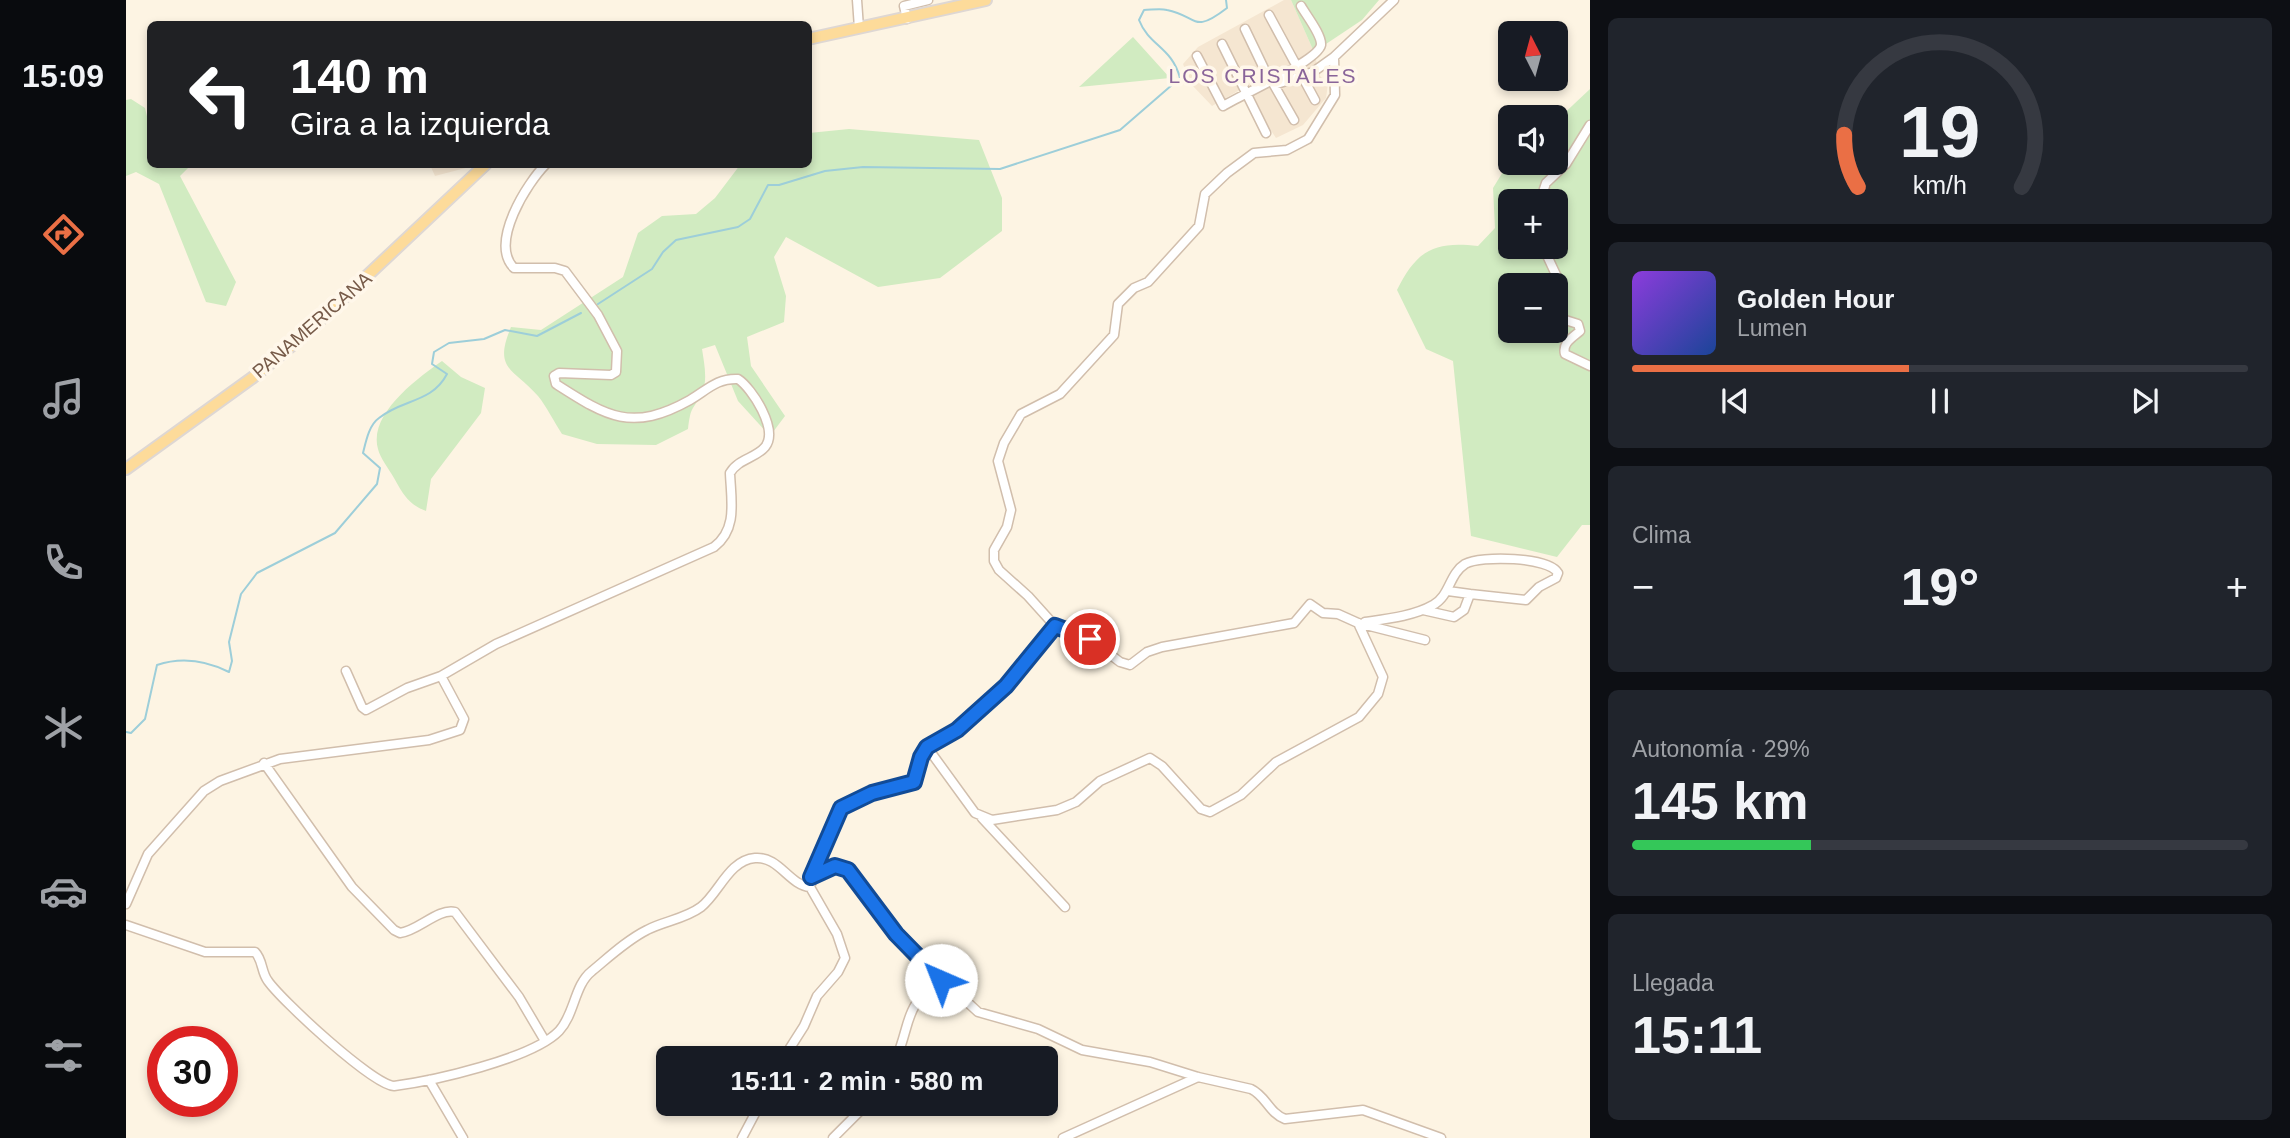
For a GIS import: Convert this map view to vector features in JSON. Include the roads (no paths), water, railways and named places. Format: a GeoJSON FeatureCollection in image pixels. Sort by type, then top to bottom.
{"type":"FeatureCollection","features":[{"type":"Feature","properties":{"kind":"main road"},"geometry":{"type":"LineString","coordinates":[[812,38],[986,0]]}},
{"type":"Feature","properties":{"kind":"main road","name":"PANAMERICANA"},"geometry":{"type":"LineString","coordinates":[[126,469],[252,378],[302,337],[482,168]]}},
{"type":"Feature","properties":{"kind":"street"},"geometry":{"type":"LineString","coordinates":[[857,0],[859,28]]}},
{"type":"Feature","properties":{"kind":"street"},"geometry":{"type":"LineString","coordinates":[[907,19],[904,6],[928,0]]}},
{"type":"Feature","properties":{"kind":"street"},"geometry":{"type":"LineString","coordinates":[[1197,56],[1223,106],[1269,79],[1313,72],[1334,57],[1394,0]]}},
{"type":"Feature","properties":{"kind":"street"},"geometry":{"type":"LineString","coordinates":[[1294,120],[1273,86],[1300,72],[1321,44],[1301,6]]}},
{"type":"Feature","properties":{"kind":"street"},"geometry":{"type":"LineString","coordinates":[[1269,15],[1315,100]]}},
{"type":"Feature","properties":{"kind":"street"},"geometry":{"type":"LineString","coordinates":[[1245,29],[1269,79]]}},
{"type":"Feature","properties":{"kind":"street"},"geometry":{"type":"LineString","coordinates":[[1222,44],[1266,134]]}},
{"type":"Feature","properties":{"kind":"street"},"geometry":{"type":"LineString","coordinates":[[1334,57],[1335,95],[1308,139],[1287,150],[1254,153],[1205,194],[1199,226],[1149,282],[1134,288],[1118,304],[1114,335],[1060,394],[1029,407],[1021,414],[1004,443],[998,461],[1011,510],[1007,527],[994,550],[994,561],[999,570],[1028,596],[1055,626],[1090,639],[1120,662],[1130,665],[1147,652],[1162,647],[1294,623],[1310,604],[1323,613],[1338,614],[1359,623],[1425,640]]}},
{"type":"Feature","properties":{"kind":"street"},"geometry":{"type":"LineString","coordinates":[[1544,189],[1546,183],[1566,163],[1590,125]]}},
{"type":"Feature","properties":{"kind":"street"},"geometry":{"type":"LineString","coordinates":[[346,671],[364,710],[407,688],[441,676],[496,643],[714,547],[730,528],[730,473],[768,442],[768,427],[761,406],[737,379],[723,379],[689,401],[660,412],[630,418],[601,412],[556,384],[554,376],[559,373],[611,375],[616,372],[619,359],[598,315],[565,271],[555,268],[514,268],[508,259],[506,245],[514,215],[524,192],[543,168]]}},
{"type":"Feature","properties":{"kind":"street"},"geometry":{"type":"LineString","coordinates":[[1568,321],[1578,324],[1580,331],[1568,341]]}},
{"type":"Feature","properties":{"kind":"street"},"geometry":{"type":"LineString","coordinates":[[1565,343],[1565,354],[1590,366]]}},
{"type":"Feature","properties":{"kind":"street"},"geometry":{"type":"LineString","coordinates":[[1359,623],[1423,610],[1441,600],[1461,568],[1482,558],[1543,564],[1555,568],[1558,573],[1556,578],[1539,587],[1526,600],[1448,591]]}},
{"type":"Feature","properties":{"kind":"street"},"geometry":{"type":"LineString","coordinates":[[1423,610],[1454,617],[1464,610],[1470,594]]}},
{"type":"Feature","properties":{"kind":"street"},"geometry":{"type":"LineString","coordinates":[[982,818],[1003,819],[1057,810],[1076,802],[1100,781],[1150,758],[1162,766],[1201,809],[1216,810],[1248,790],[1276,762],[1351,722],[1370,706],[1383,677],[1359,623]]}},
{"type":"Feature","properties":{"kind":"street"},"geometry":{"type":"LineString","coordinates":[[791,1046],[804,1026],[817,996],[838,972],[845,958],[827,915],[810,887],[811,877],[837,812],[872,793],[914,782],[921,757],[927,747],[957,730],[1006,686],[1055,626]]}},
{"type":"Feature","properties":{"kind":"street"},"geometry":{"type":"LineString","coordinates":[[126,904],[148,853],[204,791],[220,781],[264,762],[336,749],[416,742],[456,732],[465,725],[464,719],[441,676]]}},
{"type":"Feature","properties":{"kind":"street"},"geometry":{"type":"LineString","coordinates":[[927,747],[982,818],[1065,908]]}},
{"type":"Feature","properties":{"kind":"street"},"geometry":{"type":"LineString","coordinates":[[264,762],[352,887],[394,930],[400,933],[416,930],[443,913],[455,912],[519,997],[545,1041]]}},
{"type":"Feature","properties":{"kind":"street"},"geometry":{"type":"LineString","coordinates":[[126,925],[205,952],[255,952],[265,977],[277,993],[379,1082],[394,1086],[429,1080],[494,1062],[545,1041],[566,1021],[589,973],[647,930],[700,908],[719,884],[746,862],[755,858],[767,860],[803,886],[810,887]]}},
{"type":"Feature","properties":{"kind":"street"},"geometry":{"type":"LineString","coordinates":[[811,877],[835,866],[848,870],[896,934],[941,980],[978,1012],[997,1020],[1038,1029],[1082,1050],[1150,1062],[1258,1092],[1274,1113],[1285,1119],[1363,1110],[1441,1138]]}},
{"type":"Feature","properties":{"kind":"street"},"geometry":{"type":"LineString","coordinates":[[900,1046],[912,1007],[923,993],[941,980]]}},
{"type":"Feature","properties":{"kind":"street"},"geometry":{"type":"LineString","coordinates":[[1063,1138],[1198,1077]]}},
{"type":"Feature","properties":{"kind":"street"},"geometry":{"type":"LineString","coordinates":[[429,1080],[463,1138]]}},
{"type":"Feature","properties":{"kind":"street"},"geometry":{"type":"LineString","coordinates":[[742,1138],[754,1116]]}},
{"type":"Feature","properties":{"kind":"street"},"geometry":{"type":"LineString","coordinates":[[832,1138],[855,1116]]}},
{"type":"Feature","properties":{"kind":"waterway"},"geometry":{"type":"LineString","coordinates":[[598,304],[652,269],[663,252],[676,240],[738,227],[750,219],[768,185],[779,185],[825,171],[863,167],[1000,169],[1120,130],[1180,78],[1172,60],[1143,29],[1139,20],[1144,10],[1167,10],[1201,22],[1227,8],[1226,0]]}},
{"type":"Feature","properties":{"kind":"waterway"},"geometry":{"type":"LineString","coordinates":[[126,732],[131,733],[145,719],[157,665],[193,661],[229,672],[232,661],[229,642],[241,594],[257,573],[335,533],[377,484],[380,468],[363,453],[370,429],[388,412],[425,396],[441,383],[447,374],[432,364],[434,352],[449,343],[484,339],[505,330],[537,336],[581,313]]}},
{"type":"Feature","properties":{"kind":"district","name":"LOS CRISTALES"},"geometry":{"type":"Point","coordinates":[1263,75]}}]}
